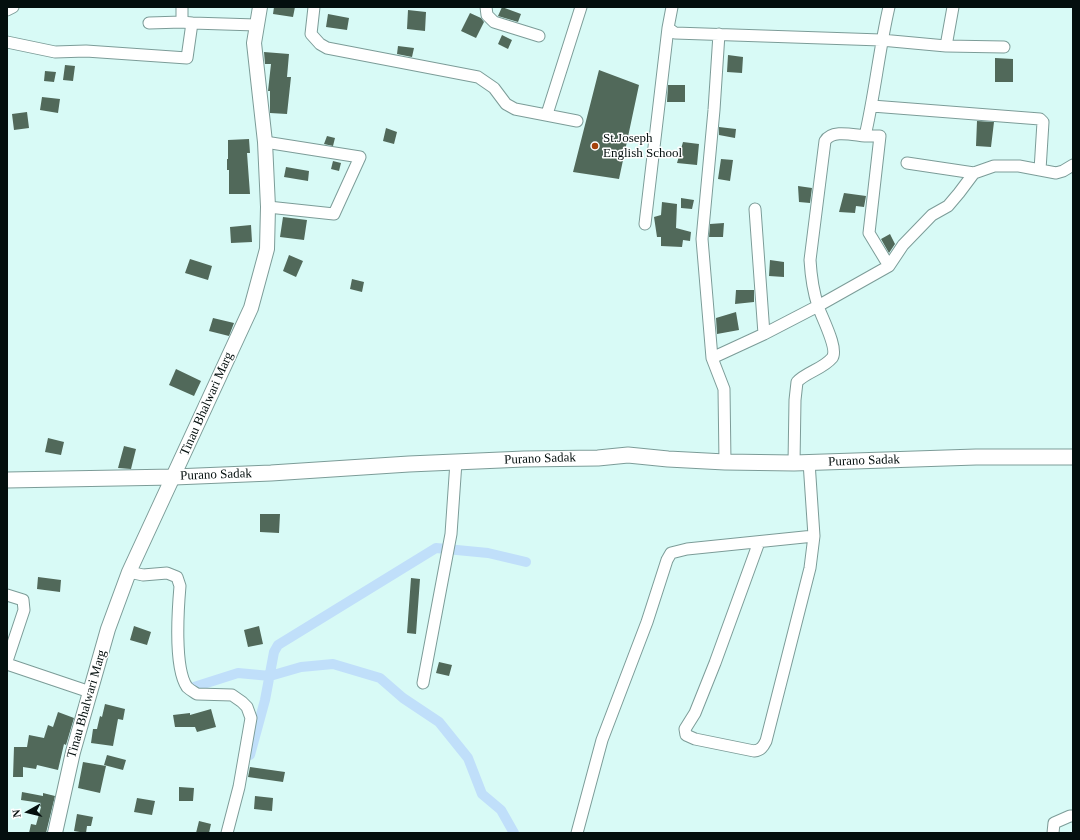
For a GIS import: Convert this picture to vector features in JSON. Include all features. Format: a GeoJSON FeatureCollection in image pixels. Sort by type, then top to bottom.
{"type":"FeatureCollection","features":[{"type":"Feature","properties":{"kind":"main road","name":"Purano Sadak"},"geometry":{"type":"LineString","coordinates":[[7,480],[174,477],[456,462],[598,458],[628,455],[725,462],[802,462],[976,457],[1073,457]]}},
{"type":"Feature","properties":{"kind":"street"},"geometry":{"type":"LineString","coordinates":[[7,10],[13,7]]}},
{"type":"Feature","properties":{"kind":"street"},"geometry":{"type":"LineString","coordinates":[[7,42],[55,52],[86,51],[187,58],[187,22],[182,7]]}},
{"type":"Feature","properties":{"kind":"street","name":"Tinau Bhalwari Marg"},"geometry":{"type":"LineString","coordinates":[[55,833],[73,752],[108,629],[129,572],[251,308],[267,249],[268,207],[265,142],[254,43],[260,7]]}},
{"type":"Feature","properties":{"kind":"street"},"geometry":{"type":"LineString","coordinates":[[314,7],[311,34],[320,44],[327,48],[478,77],[494,88],[506,104],[515,109],[577,121]]}},
{"type":"Feature","properties":{"kind":"street"},"geometry":{"type":"LineString","coordinates":[[486,7],[487,15],[494,22],[539,36]]}},
{"type":"Feature","properties":{"kind":"street"},"geometry":{"type":"LineString","coordinates":[[547,114],[581,7]]}},
{"type":"Feature","properties":{"kind":"street"},"geometry":{"type":"LineString","coordinates":[[645,224],[668,28],[672,7]]}},
{"type":"Feature","properties":{"kind":"street"},"geometry":{"type":"LineString","coordinates":[[865,136],[872,106],[881,40],[889,7]]}},
{"type":"Feature","properties":{"kind":"street"},"geometry":{"type":"LineString","coordinates":[[946,46],[953,7]]}},
{"type":"Feature","properties":{"kind":"street"},"geometry":{"type":"LineString","coordinates":[[149,24],[187,22],[256,25]]}},
{"type":"Feature","properties":{"kind":"street"},"geometry":{"type":"LineString","coordinates":[[668,28],[675,33],[881,40],[946,46],[1004,47]]}},
{"type":"Feature","properties":{"kind":"street"},"geometry":{"type":"LineString","coordinates":[[720,34],[702,239],[712,358],[724,389],[725,462]]}},
{"type":"Feature","properties":{"kind":"street"},"geometry":{"type":"LineString","coordinates":[[872,106],[1040,119],[1043,122],[1040,170]]}},
{"type":"Feature","properties":{"kind":"street"},"geometry":{"type":"LineString","coordinates":[[759,542],[715,663],[695,713],[685,729],[686,735],[695,739],[754,751],[758,751],[764,747],[768,734],[806,589],[814,536],[794,400],[797,382],[832,358],[834,354],[830,337],[818,306],[810,260],[825,141],[827,137],[835,134],[880,136],[869,233],[889,266]]}},
{"type":"Feature","properties":{"kind":"street"},"geometry":{"type":"LineString","coordinates":[[265,142],[360,157],[334,214],[268,207]]}},
{"type":"Feature","properties":{"kind":"street"},"geometry":{"type":"LineString","coordinates":[[907,163],[974,173],[994,166],[1019,166],[1056,173],[1073,165]]}},
{"type":"Feature","properties":{"kind":"street"},"geometry":{"type":"LineString","coordinates":[[712,358],[764,334],[818,306],[889,266],[903,245],[932,215],[948,206],[959,194],[974,173]]}},
{"type":"Feature","properties":{"kind":"street"},"geometry":{"type":"LineString","coordinates":[[755,209],[764,334]]}},
{"type":"Feature","properties":{"kind":"street"},"geometry":{"type":"LineString","coordinates":[[423,683],[451,534],[456,462]]}},
{"type":"Feature","properties":{"kind":"street"},"geometry":{"type":"LineString","coordinates":[[578,833],[602,740],[644,629],[667,560],[671,553],[687,549],[814,536]]}},
{"type":"Feature","properties":{"kind":"street"},"geometry":{"type":"LineString","coordinates":[[129,572],[143,575],[167,573],[177,577],[180,586],[178,645],[180,663],[187,686],[192,692],[197,694],[232,695],[242,702],[249,712],[250,723],[240,782],[227,833]]}},
{"type":"Feature","properties":{"kind":"street"},"geometry":{"type":"LineString","coordinates":[[7,595],[23,600],[24,610],[7,663],[90,692]]}},
{"type":"Feature","properties":{"kind":"street"},"geometry":{"type":"LineString","coordinates":[[1053,833],[1054,823],[1073,816]]}},
{"type":"Feature","properties":{"kind":"building"},"geometry":{"type":"Polygon","coordinates":[[[274,7],[295,7],[293,17],[273,14],[274,7]]]}},
{"type":"Feature","properties":{"kind":"building"},"geometry":{"type":"Polygon","coordinates":[[[502,7],[521,14],[518,22],[498,16],[502,7]]]}},
{"type":"Feature","properties":{"kind":"building"},"geometry":{"type":"Polygon","coordinates":[[[408,10],[426,12],[425,31],[407,29],[408,10]]]}},
{"type":"Feature","properties":{"kind":"building"},"geometry":{"type":"Polygon","coordinates":[[[470,13],[481,18],[484,22],[476,38],[461,31],[470,13]]]}},
{"type":"Feature","properties":{"kind":"building"},"geometry":{"type":"Polygon","coordinates":[[[328,14],[349,18],[347,30],[326,27],[328,14]]]}},
{"type":"Feature","properties":{"kind":"building"},"geometry":{"type":"Polygon","coordinates":[[[502,35],[512,40],[508,49],[498,44],[502,35]]]}},
{"type":"Feature","properties":{"kind":"building"},"geometry":{"type":"Polygon","coordinates":[[[398,46],[414,48],[412,57],[397,54],[398,46]]]}},
{"type":"Feature","properties":{"kind":"building"},"geometry":{"type":"Polygon","coordinates":[[[264,52],[289,54],[287,77],[291,77],[287,114],[270,113],[270,91],[268,91],[271,64],[265,64],[264,52]]]}},
{"type":"Feature","properties":{"kind":"building"},"geometry":{"type":"Polygon","coordinates":[[[728,55],[743,57],[742,73],[727,72],[728,55]]]}},
{"type":"Feature","properties":{"kind":"building"},"geometry":{"type":"Polygon","coordinates":[[[995,58],[1013,59],[1013,82],[995,82],[995,58]]]}},
{"type":"Feature","properties":{"kind":"building"},"geometry":{"type":"Polygon","coordinates":[[[65,65],[75,66],[73,81],[63,80],[65,65]]]}},
{"type":"Feature","properties":{"kind":"building"},"geometry":{"type":"Polygon","coordinates":[[[599,70],[639,85],[619,179],[573,172],[599,70]]]}},
{"type":"Feature","properties":{"kind":"building"},"geometry":{"type":"Polygon","coordinates":[[[45,71],[56,72],[54,82],[44,81],[45,71]]]}},
{"type":"Feature","properties":{"kind":"building"},"geometry":{"type":"Polygon","coordinates":[[[668,85],[685,85],[685,102],[667,102],[668,85]]]}},
{"type":"Feature","properties":{"kind":"building"},"geometry":{"type":"Polygon","coordinates":[[[42,97],[60,99],[58,113],[40,110],[42,97]]]}},
{"type":"Feature","properties":{"kind":"building"},"geometry":{"type":"Polygon","coordinates":[[[27,112],[29,128],[14,130],[12,114],[27,112]]]}},
{"type":"Feature","properties":{"kind":"building"},"geometry":{"type":"Polygon","coordinates":[[[977,121],[994,122],[991,147],[976,146],[977,121]]]}},
{"type":"Feature","properties":{"kind":"building"},"geometry":{"type":"Polygon","coordinates":[[[719,127],[736,129],[735,138],[719,135],[719,127]]]}},
{"type":"Feature","properties":{"kind":"building"},"geometry":{"type":"Polygon","coordinates":[[[386,128],[397,132],[394,144],[383,141],[386,128]]]}},
{"type":"Feature","properties":{"kind":"building"},"geometry":{"type":"Polygon","coordinates":[[[327,136],[335,138],[333,146],[324,144],[327,136]]]}},
{"type":"Feature","properties":{"kind":"building"},"geometry":{"type":"Polygon","coordinates":[[[249,139],[250,153],[247,153],[250,194],[229,194],[229,170],[227,170],[228,140],[249,139]]]}},
{"type":"Feature","properties":{"kind":"building"},"geometry":{"type":"Polygon","coordinates":[[[683,142],[699,144],[697,165],[677,163],[683,142]]]}},
{"type":"Feature","properties":{"kind":"building"},"geometry":{"type":"Polygon","coordinates":[[[721,159],[733,160],[730,181],[718,179],[721,159]]]}},
{"type":"Feature","properties":{"kind":"building"},"geometry":{"type":"Polygon","coordinates":[[[333,161],[341,163],[339,171],[331,169],[333,161]]]}},
{"type":"Feature","properties":{"kind":"building"},"geometry":{"type":"Polygon","coordinates":[[[286,167],[309,171],[308,181],[284,177],[286,167]]]}},
{"type":"Feature","properties":{"kind":"building"},"geometry":{"type":"Polygon","coordinates":[[[798,186],[812,188],[810,203],[799,202],[798,186]]]}},
{"type":"Feature","properties":{"kind":"building"},"geometry":{"type":"Polygon","coordinates":[[[844,193],[866,196],[864,207],[856,206],[855,213],[839,212],[844,193]]]}},
{"type":"Feature","properties":{"kind":"building"},"geometry":{"type":"Polygon","coordinates":[[[681,198],[694,200],[692,209],[681,208],[681,198]]]}},
{"type":"Feature","properties":{"kind":"building"},"geometry":{"type":"Polygon","coordinates":[[[662,202],[677,204],[676,228],[691,232],[690,241],[683,240],[682,247],[661,246],[661,237],[657,237],[654,217],[661,215],[662,202]]]}},
{"type":"Feature","properties":{"kind":"building"},"geometry":{"type":"Polygon","coordinates":[[[283,217],[307,220],[304,240],[280,237],[283,217]]]}},
{"type":"Feature","properties":{"kind":"building"},"geometry":{"type":"Polygon","coordinates":[[[724,223],[723,237],[709,237],[710,224],[724,223]]]}},
{"type":"Feature","properties":{"kind":"building"},"geometry":{"type":"Polygon","coordinates":[[[251,225],[252,242],[231,243],[230,227],[251,225]]]}},
{"type":"Feature","properties":{"kind":"building"},"geometry":{"type":"Polygon","coordinates":[[[890,234],[895,244],[889,253],[881,239],[890,234]]]}},
{"type":"Feature","properties":{"kind":"building"},"geometry":{"type":"Polygon","coordinates":[[[289,255],[303,261],[296,277],[283,271],[289,255]]]}},
{"type":"Feature","properties":{"kind":"building"},"geometry":{"type":"Polygon","coordinates":[[[190,259],[212,266],[208,280],[185,273],[190,259]]]}},
{"type":"Feature","properties":{"kind":"building"},"geometry":{"type":"Polygon","coordinates":[[[770,260],[784,262],[784,277],[769,276],[770,260]]]}},
{"type":"Feature","properties":{"kind":"building"},"geometry":{"type":"Polygon","coordinates":[[[352,279],[364,282],[362,292],[350,289],[352,279]]]}},
{"type":"Feature","properties":{"kind":"building"},"geometry":{"type":"Polygon","coordinates":[[[736,290],[754,290],[754,302],[735,304],[736,290]]]}},
{"type":"Feature","properties":{"kind":"building"},"geometry":{"type":"Polygon","coordinates":[[[736,312],[739,330],[717,334],[716,318],[736,312]]]}},
{"type":"Feature","properties":{"kind":"building"},"geometry":{"type":"Polygon","coordinates":[[[213,318],[234,323],[229,336],[209,331],[213,318]]]}},
{"type":"Feature","properties":{"kind":"building"},"geometry":{"type":"Polygon","coordinates":[[[176,369],[201,381],[194,396],[169,385],[176,369]]]}},
{"type":"Feature","properties":{"kind":"building"},"geometry":{"type":"Polygon","coordinates":[[[48,438],[64,442],[61,455],[45,452],[48,438]]]}},
{"type":"Feature","properties":{"kind":"building"},"geometry":{"type":"Polygon","coordinates":[[[124,446],[136,449],[131,469],[118,468],[124,446]]]}},
{"type":"Feature","properties":{"kind":"building"},"geometry":{"type":"Polygon","coordinates":[[[260,514],[280,514],[279,533],[260,532],[260,514]]]}},
{"type":"Feature","properties":{"kind":"building"},"geometry":{"type":"Polygon","coordinates":[[[38,577],[61,580],[60,592],[37,589],[38,577]]]}},
{"type":"Feature","properties":{"kind":"building"},"geometry":{"type":"Polygon","coordinates":[[[411,578],[420,579],[416,634],[407,633],[411,578]]]}},
{"type":"Feature","properties":{"kind":"building"},"geometry":{"type":"Polygon","coordinates":[[[134,626],[151,632],[147,645],[130,640],[134,626]]]}},
{"type":"Feature","properties":{"kind":"building"},"geometry":{"type":"Polygon","coordinates":[[[259,626],[263,644],[248,647],[244,630],[259,626]]]}},
{"type":"Feature","properties":{"kind":"building"},"geometry":{"type":"Polygon","coordinates":[[[439,662],[452,665],[449,676],[436,673],[439,662]]]}},
{"type":"Feature","properties":{"kind":"building"},"geometry":{"type":"Polygon","coordinates":[[[105,704],[125,709],[123,720],[118,719],[113,746],[91,743],[93,729],[97,729],[105,704]]]}},
{"type":"Feature","properties":{"kind":"building"},"geometry":{"type":"Polygon","coordinates":[[[211,709],[216,727],[197,732],[195,727],[175,727],[173,715],[190,713],[190,715],[211,709]]]}},
{"type":"Feature","properties":{"kind":"building"},"geometry":{"type":"Polygon","coordinates":[[[58,712],[74,718],[66,745],[64,744],[58,770],[37,765],[36,769],[23,767],[23,777],[13,777],[14,747],[27,747],[29,735],[44,738],[48,725],[53,727],[58,712]]]}},
{"type":"Feature","properties":{"kind":"building"},"geometry":{"type":"Polygon","coordinates":[[[107,755],[126,760],[123,770],[104,765],[107,755]]]}},
{"type":"Feature","properties":{"kind":"building"},"geometry":{"type":"Polygon","coordinates":[[[83,762],[106,766],[100,793],[78,788],[83,762]]]}},
{"type":"Feature","properties":{"kind":"building"},"geometry":{"type":"Polygon","coordinates":[[[250,767],[285,772],[283,782],[248,777],[250,767]]]}},
{"type":"Feature","properties":{"kind":"building"},"geometry":{"type":"Polygon","coordinates":[[[179,787],[194,788],[193,801],[179,801],[179,787]]]}},
{"type":"Feature","properties":{"kind":"building"},"geometry":{"type":"Polygon","coordinates":[[[22,792],[43,796],[43,793],[55,796],[46,833],[29,833],[31,824],[36,825],[41,803],[21,800],[22,792]]]}},
{"type":"Feature","properties":{"kind":"building"},"geometry":{"type":"Polygon","coordinates":[[[255,796],[273,798],[272,811],[254,809],[255,796]]]}},
{"type":"Feature","properties":{"kind":"building"},"geometry":{"type":"Polygon","coordinates":[[[137,798],[155,801],[152,815],[134,812],[137,798]]]}},
{"type":"Feature","properties":{"kind":"building"},"geometry":{"type":"Polygon","coordinates":[[[77,814],[93,817],[91,826],[87,826],[86,833],[74,831],[77,814]]]}},
{"type":"Feature","properties":{"kind":"building"},"geometry":{"type":"Polygon","coordinates":[[[199,821],[211,824],[209,833],[196,833],[199,821]]]}},
{"type":"Feature","properties":{"kind":"waterway"},"geometry":{"type":"LineString","coordinates":[[250,755],[265,700],[274,652],[278,645],[436,548],[488,553],[526,562]]}},
{"type":"Feature","properties":{"kind":"waterway"},"geometry":{"type":"LineString","coordinates":[[194,687],[238,673],[270,676],[301,667],[333,664],[380,678],[403,698],[439,722],[468,758],[482,794],[501,810],[514,833]]}},
{"type":"Feature","properties":{"kind":"place","name":"St.Joseph English School"},"geometry":{"type":"Point","coordinates":[595,146]}}]}
